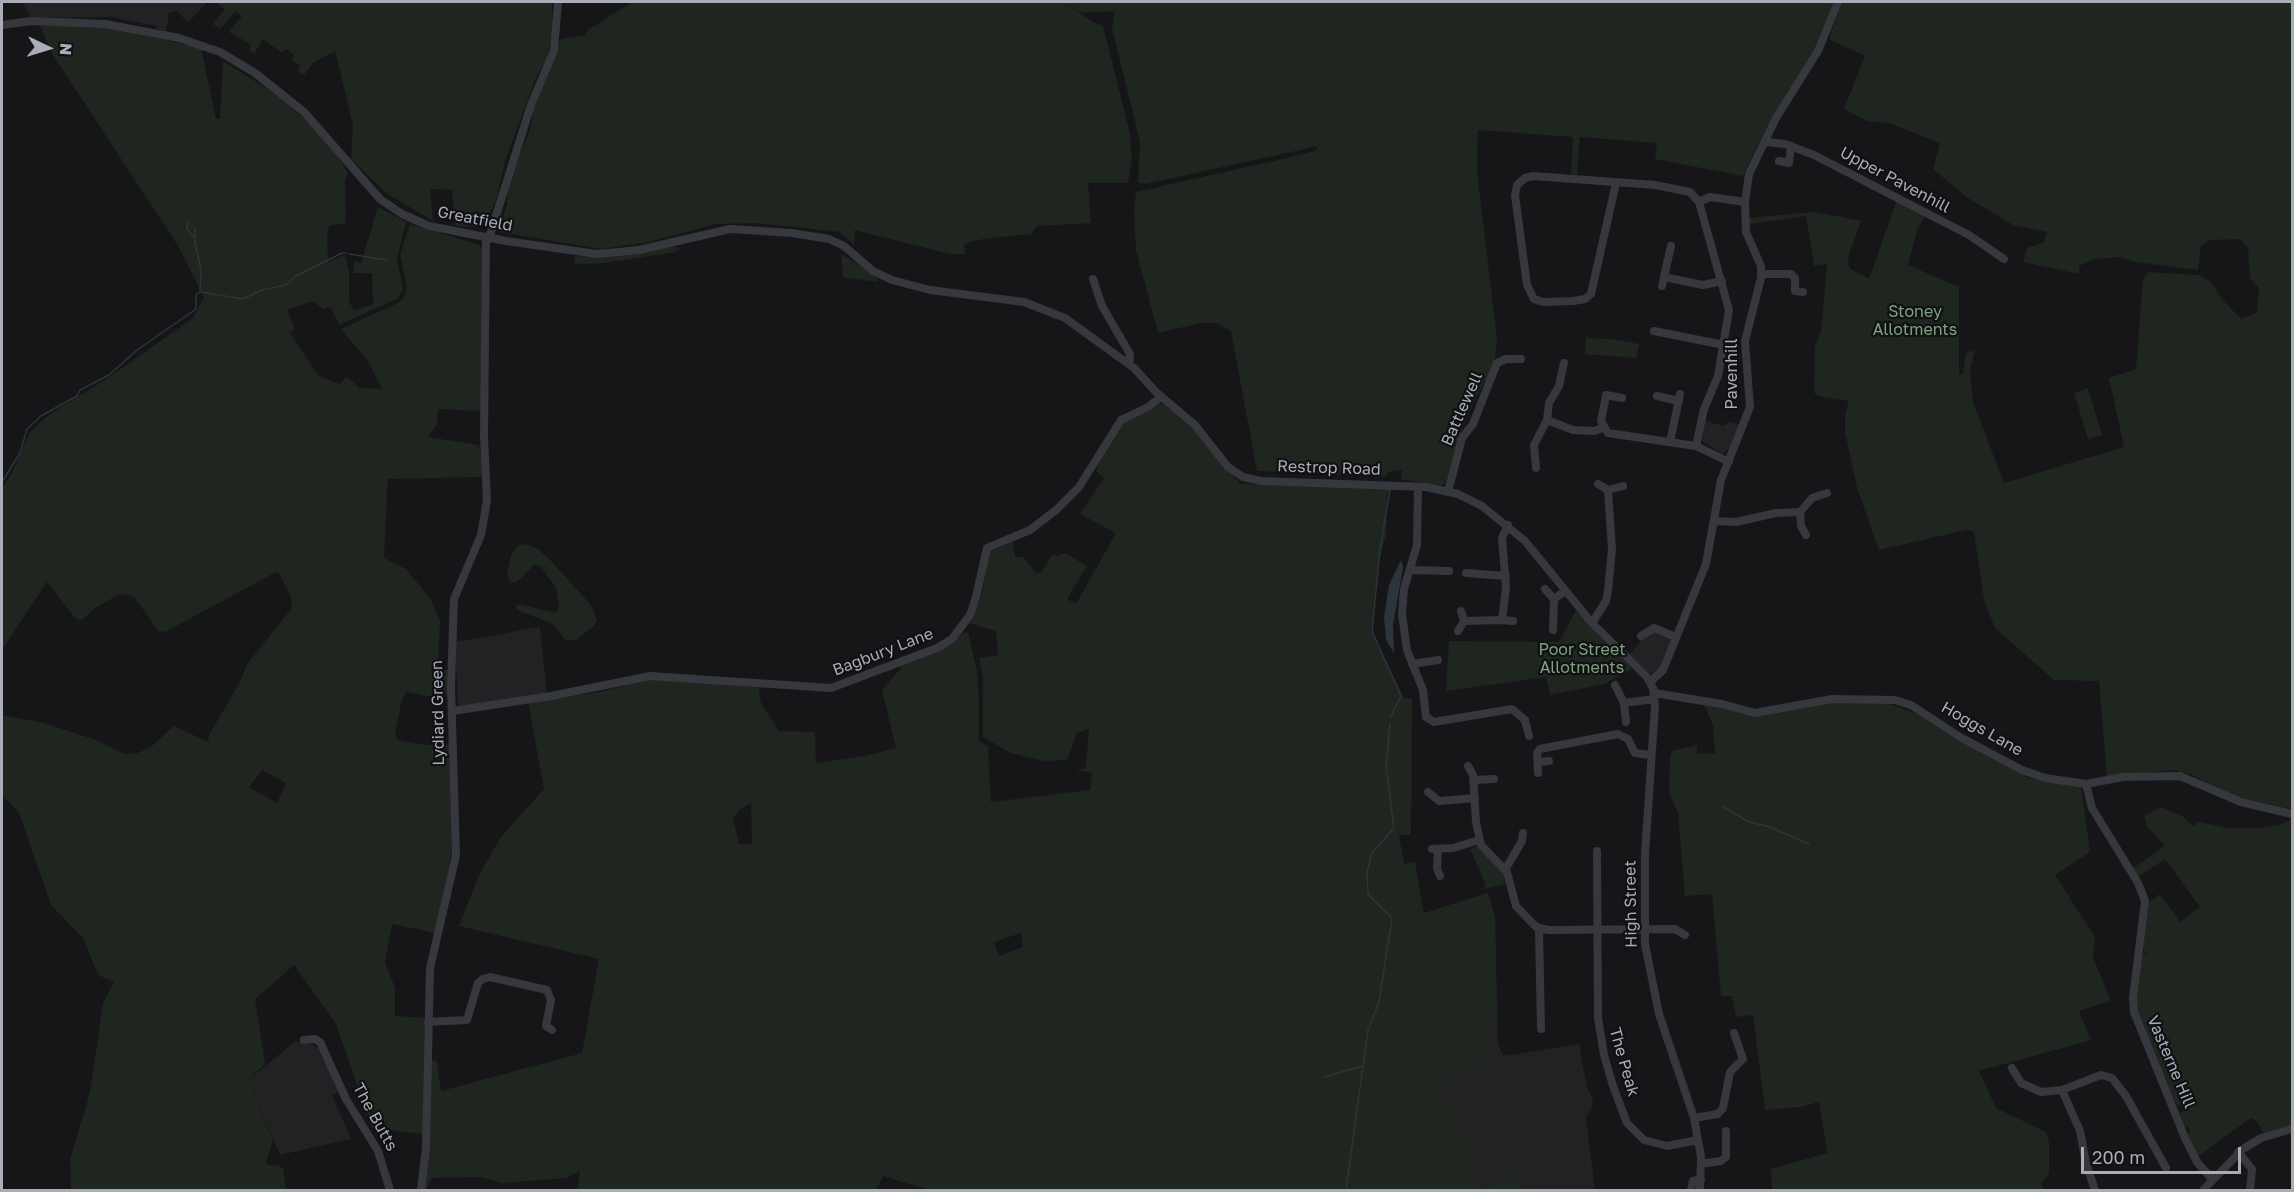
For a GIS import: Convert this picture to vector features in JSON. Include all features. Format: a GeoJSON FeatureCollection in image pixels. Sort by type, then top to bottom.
{"type":"FeatureCollection","features":[{"type":"Feature","properties":{"kind":"street","name":"Lydiard Green"},"geometry":{"type":"LineString","coordinates":[[421,1191],[426,1148],[428,1022],[432,959],[456,855],[451,663],[455,594],[481,534],[486,503],[484,442],[488,238],[531,105],[554,50],[558,2]]}},
{"type":"Feature","properties":{"kind":"street","name":"Pavenhill"},"geometry":{"type":"LineString","coordinates":[[1650,682],[1660,676],[1706,564],[1719,490],[1750,407],[1745,345],[1760,291],[1761,274],[1746,232],[1745,202],[1749,174],[1776,118],[1818,51],[1838,2]]}},
{"type":"Feature","properties":{"kind":"street","name":"Greatfield"},"geometry":{"type":"LineString","coordinates":[[2,25],[30,21],[105,24],[179,38],[220,52],[255,73],[304,112],[369,189],[384,202],[429,226],[488,238],[597,254],[649,248],[723,230],[799,234],[839,243],[867,267],[892,280],[939,291],[993,297]]}},
{"type":"Feature","properties":{"kind":"street","name":"Upper Pavenhill"},"geometry":{"type":"LineString","coordinates":[[1766,142],[1791,146],[1814,154],[1969,235],[2004,259]]}},
{"type":"Feature","properties":{"kind":"street"},"geometry":{"type":"LineString","coordinates":[[1779,161],[1789,163],[1791,146]]}},
{"type":"Feature","properties":{"kind":"street"},"geometry":{"type":"LineString","coordinates":[[1616,183],[1591,294],[1585,299],[1543,302],[1534,299],[1527,285],[1516,200],[1519,182],[1533,176],[1616,183],[1683,190],[1694,194],[1699,202],[1730,310],[1718,376],[1704,409],[1696,446]]}},
{"type":"Feature","properties":{"kind":"street"},"geometry":{"type":"LineString","coordinates":[[1699,202],[1710,197],[1745,202]]}},
{"type":"Feature","properties":{"kind":"street"},"geometry":{"type":"LineString","coordinates":[[1671,246],[1663,282],[1703,285],[1722,281]]}},
{"type":"Feature","properties":{"kind":"street"},"geometry":{"type":"LineString","coordinates":[[1761,274],[1788,273],[1799,277],[1795,291],[1803,292]]}},
{"type":"Feature","properties":{"kind":"street"},"geometry":{"type":"LineString","coordinates":[[1093,279],[1102,306],[1130,354],[1129,364]]}},
{"type":"Feature","properties":{"kind":"street","name":"Restrop Road"},"geometry":{"type":"LineString","coordinates":[[993,297],[1024,302],[1065,318],[1097,344],[1129,364],[1161,397],[1195,425],[1228,467],[1243,477],[1275,481],[1418,487],[1448,492],[1474,501],[1508,525],[1531,548],[1592,623],[1650,682]]}},
{"type":"Feature","properties":{"kind":"street"},"geometry":{"type":"LineString","coordinates":[[1654,331],[1724,345]]}},
{"type":"Feature","properties":{"kind":"street","name":"Battlewell"},"geometry":{"type":"LineString","coordinates":[[1448,492],[1462,438],[1473,424],[1497,363],[1506,359],[1521,359]]}},
{"type":"Feature","properties":{"kind":"street"},"geometry":{"type":"LineString","coordinates":[[1534,464],[1534,445],[1547,420],[1549,403],[1559,386],[1562,366]]}},
{"type":"Feature","properties":{"kind":"street"},"geometry":{"type":"LineString","coordinates":[[1622,398],[1606,395],[1601,417],[1603,428],[1612,435],[1696,446],[1729,462]]}},
{"type":"Feature","properties":{"kind":"street"},"geometry":{"type":"LineString","coordinates":[[1657,396],[1680,398],[1670,442]]}},
{"type":"Feature","properties":{"kind":"street","name":"Bagbury Lane"},"geometry":{"type":"LineString","coordinates":[[452,711],[551,696],[650,676],[831,688],[937,648],[952,639],[966,623],[976,597],[987,548],[1030,530],[1056,510],[1079,487],[1121,420],[1148,407],[1161,397]]}},
{"type":"Feature","properties":{"kind":"street"},"geometry":{"type":"LineString","coordinates":[[1547,420],[1573,430],[1594,431],[1603,428]]}},
{"type":"Feature","properties":{"kind":"street"},"geometry":{"type":"LineString","coordinates":[[1598,484],[1608,490],[1623,486]]}},
{"type":"Feature","properties":{"kind":"street"},"geometry":{"type":"LineString","coordinates":[[1418,487],[1417,545],[1412,570],[1404,589],[1402,614],[1412,664],[1423,690],[1426,717],[1430,721],[1512,709],[1525,720],[1529,736]]}},
{"type":"Feature","properties":{"kind":"street"},"geometry":{"type":"LineString","coordinates":[[1592,623],[1606,601],[1608,591],[1612,549],[1608,490]]}},
{"type":"Feature","properties":{"kind":"street"},"geometry":{"type":"LineString","coordinates":[[1806,535],[1801,526],[1800,512],[1812,498],[1827,493]]}},
{"type":"Feature","properties":{"kind":"street"},"geometry":{"type":"LineString","coordinates":[[1714,521],[1736,522],[1776,513],[1800,512]]}},
{"type":"Feature","properties":{"kind":"street"},"geometry":{"type":"LineString","coordinates":[[1502,620],[1506,576],[1502,538],[1508,525]]}},
{"type":"Feature","properties":{"kind":"street"},"geometry":{"type":"LineString","coordinates":[[1412,570],[1449,571]]}},
{"type":"Feature","properties":{"kind":"street"},"geometry":{"type":"LineString","coordinates":[[1464,573],[1506,576]]}},
{"type":"Feature","properties":{"kind":"street"},"geometry":{"type":"LineString","coordinates":[[1545,589],[1554,599],[1553,630]]}},
{"type":"Feature","properties":{"kind":"street"},"geometry":{"type":"LineString","coordinates":[[1554,599],[1565,591]]}},
{"type":"Feature","properties":{"kind":"street"},"geometry":{"type":"LineString","coordinates":[[1458,632],[1464,621],[1461,611]]}},
{"type":"Feature","properties":{"kind":"street"},"geometry":{"type":"LineString","coordinates":[[1464,621],[1513,621]]}},
{"type":"Feature","properties":{"kind":"street"},"geometry":{"type":"LineString","coordinates":[[1642,632],[1654,628],[1676,637]]}},
{"type":"Feature","properties":{"kind":"street"},"geometry":{"type":"LineString","coordinates":[[1412,664],[1437,660]]}},
{"type":"Feature","properties":{"kind":"street","name":"High Street"},"geometry":{"type":"LineString","coordinates":[[1650,682],[1654,696],[1645,854],[1644,929],[1659,1014],[1694,1118],[1701,1164],[1700,1191]]}},
{"type":"Feature","properties":{"kind":"street"},"geometry":{"type":"LineString","coordinates":[[1615,685],[1624,703],[1626,722]]}},
{"type":"Feature","properties":{"kind":"street","name":"Hoggs Lane"},"geometry":{"type":"LineString","coordinates":[[1624,703],[1654,696],[1722,704],[1755,713],[1832,699],[1894,700],[1911,705],[1960,737],[2022,770],[2045,778],[2086,784],[2123,777],[2180,776],[2241,802],[2292,814]]}},
{"type":"Feature","properties":{"kind":"street"},"geometry":{"type":"LineString","coordinates":[[1538,773],[1537,752],[1540,749],[1618,734],[1628,739],[1635,753],[1651,755]]}},
{"type":"Feature","properties":{"kind":"street"},"geometry":{"type":"LineString","coordinates":[[1538,762],[1549,761]]}},
{"type":"Feature","properties":{"kind":"street"},"geometry":{"type":"LineString","coordinates":[[1468,766],[1474,780],[1479,840],[1486,851],[1505,870],[1516,906],[1539,929],[1541,1029]]}},
{"type":"Feature","properties":{"kind":"street"},"geometry":{"type":"LineString","coordinates":[[1474,780],[1494,778]]}},
{"type":"Feature","properties":{"kind":"street","name":"Vasterne Hill"},"geometry":{"type":"LineString","coordinates":[[2086,784],[2092,808],[2138,883],[2145,901],[2133,998],[2134,1012],[2185,1138],[2198,1162],[2212,1179]]}},
{"type":"Feature","properties":{"kind":"street"},"geometry":{"type":"LineString","coordinates":[[1428,792],[1439,801],[1475,798]]}},
{"type":"Feature","properties":{"kind":"street"},"geometry":{"type":"LineString","coordinates":[[1505,870],[1522,841],[1523,833]]}},
{"type":"Feature","properties":{"kind":"street"},"geometry":{"type":"LineString","coordinates":[[1440,876],[1435,850],[1479,840]]}},
{"type":"Feature","properties":{"kind":"street","name":"The Peak"},"geometry":{"type":"LineString","coordinates":[[1597,851],[1598,1030],[1627,1123],[1638,1135],[1651,1143],[1667,1146],[1698,1140]]}},
{"type":"Feature","properties":{"kind":"street"},"geometry":{"type":"LineString","coordinates":[[1539,929],[1683,930]]}},
{"type":"Feature","properties":{"kind":"street"},"geometry":{"type":"LineString","coordinates":[[428,1022],[467,1020],[480,976],[547,990],[551,1000],[546,1028]]}},
{"type":"Feature","properties":{"kind":"street"},"geometry":{"type":"LineString","coordinates":[[1694,1118],[1718,1114],[1723,1108],[1730,1072],[1743,1059],[1734,1033]]}},
{"type":"Feature","properties":{"kind":"street","name":"The Butts"},"geometry":{"type":"LineString","coordinates":[[304,1040],[315,1039],[320,1042],[346,1099],[378,1151],[390,1191]]}},
{"type":"Feature","properties":{"kind":"street"},"geometry":{"type":"LineString","coordinates":[[2012,1068],[2018,1080],[2030,1089],[2044,1093],[2101,1076],[2115,1080],[2166,1168]]}},
{"type":"Feature","properties":{"kind":"street"},"geometry":{"type":"LineString","coordinates":[[2062,1089],[2080,1131],[2086,1163],[2095,1191]]}},
{"type":"Feature","properties":{"kind":"street"},"geometry":{"type":"LineString","coordinates":[[2203,1191],[2238,1152],[2261,1138],[2292,1129]]}},
{"type":"Feature","properties":{"kind":"street"},"geometry":{"type":"LineString","coordinates":[[1701,1164],[1720,1161],[1726,1157],[1726,1131]]}},
{"type":"Feature","properties":{"kind":"street"},"geometry":{"type":"LineString","coordinates":[[2238,1152],[2252,1169],[2253,1185]]}},
{"type":"Feature","properties":{"kind":"street"},"geometry":{"type":"LineString","coordinates":[[1691,1191],[1693,1181],[1701,1179]]}},
{"type":"Feature","properties":{"kind":"shaded area"},"geometry":{"type":"Polygon","coordinates":[[[22,2],[207,2],[188,23],[177,11],[169,13],[166,31],[156,29],[156,26],[112,17],[32,18],[22,2]]]}},
{"type":"Feature","properties":{"kind":"shaded area"},"geometry":{"type":"Polygon","coordinates":[[[1704,421],[1724,426],[1729,422],[1742,425],[1733,446],[1722,454],[1702,441],[1704,421]]]}},
{"type":"Feature","properties":{"kind":"shaded area"},"geometry":{"type":"Polygon","coordinates":[[[1401,560],[1403,568],[1393,625],[1394,653],[1386,640],[1384,617],[1389,585],[1401,560]]]}},
{"type":"Feature","properties":{"kind":"shaded area"},"geometry":{"type":"Polygon","coordinates":[[[540,627],[547,694],[458,706],[455,642],[540,627]]]}},
{"type":"Feature","properties":{"kind":"shaded area"},"geometry":{"type":"Polygon","coordinates":[[[1653,631],[1670,637],[1671,640],[1661,670],[1650,674],[1629,655],[1649,632],[1653,631]]]}},
{"type":"Feature","properties":{"kind":"shaded area"},"geometry":{"type":"Polygon","coordinates":[[[1488,893],[1495,917],[1498,1043],[1503,1056],[1579,1044],[1587,1088],[1593,1099],[1591,1110],[1586,1118],[1595,1190],[1427,1190],[1424,913],[1488,893]]]}},
{"type":"Feature","properties":{"kind":"shaded area"},"geometry":{"type":"Polygon","coordinates":[[[296,1041],[307,1042],[320,1049],[341,1091],[332,1095],[351,1139],[280,1155],[248,1080],[296,1041]]]}},
{"type":"Feature","properties":{"kind":"green space"},"geometry":{"type":"Polygon","coordinates":[[[215,2],[552,2],[552,37],[546,59],[535,80],[505,161],[496,200],[484,227],[455,226],[452,190],[430,189],[433,221],[386,193],[351,159],[353,125],[335,51],[313,63],[304,75],[298,71],[301,66],[292,60],[294,55],[286,49],[282,53],[263,39],[254,54],[250,51],[250,44],[229,32],[242,16],[236,11],[220,29],[213,24],[225,9],[215,2]]]}},
{"type":"Feature","properties":{"kind":"green space"},"geometry":{"type":"Polygon","coordinates":[[[632,2],[1835,2],[1819,43],[1767,126],[1743,176],[1655,159],[1657,143],[1580,137],[1577,175],[1571,175],[1573,137],[1478,130],[1477,171],[1497,339],[1493,371],[1473,403],[1461,431],[1447,481],[1442,486],[1401,479],[1402,470],[1388,472],[1386,477],[1257,471],[1231,331],[1217,323],[1201,323],[1158,333],[1136,250],[1134,211],[1136,192],[1315,151],[1318,146],[1146,184],[1138,183],[1140,142],[1112,28],[1114,11],[1082,13],[1066,3],[1093,22],[1103,26],[1130,134],[1132,159],[1128,183],[1088,183],[1091,223],[1037,226],[1031,234],[983,239],[964,244],[965,254],[950,254],[855,230],[854,245],[840,232],[756,223],[715,224],[649,242],[602,249],[499,232],[507,204],[508,183],[530,130],[534,105],[561,39],[586,35],[588,30],[632,2]]]}},
{"type":"Feature","properties":{"kind":"green space","name":"Stoney Allotments"},"geometry":{"type":"Polygon","coordinates":[[[1842,2],[2292,2],[2292,809],[2230,795],[2190,774],[2171,770],[2107,777],[2099,681],[2054,680],[1995,628],[1984,600],[1974,531],[1966,530],[1879,550],[1857,488],[1845,432],[1845,416],[1849,401],[1815,394],[1815,346],[1821,332],[1827,264],[1814,266],[1806,216],[1750,224],[1748,218],[1815,212],[1861,221],[1849,254],[1848,264],[1851,269],[1869,279],[1897,200],[1925,216],[1917,230],[1908,265],[1959,287],[1959,375],[1963,374],[1966,353],[1975,350],[1970,369],[1973,402],[2004,483],[2124,447],[2109,378],[2136,369],[2143,280],[2148,272],[2199,275],[2211,282],[2223,300],[2241,319],[2257,313],[2259,288],[2250,278],[2248,248],[2240,239],[2209,240],[2201,246],[2198,270],[2136,262],[2120,257],[2095,259],[2079,266],[2079,274],[2023,262],[2027,248],[2044,242],[2047,232],[2015,226],[1965,196],[1933,169],[1940,143],[1889,123],[1867,121],[1844,109],[1865,56],[1829,39],[1842,2]]]}},
{"type":"Feature","properties":{"kind":"green space"},"geometry":{"type":"Polygon","coordinates":[[[39,24],[105,27],[201,48],[216,119],[220,119],[223,61],[274,93],[306,120],[331,146],[348,173],[345,181],[346,223],[329,226],[328,262],[345,255],[349,272],[349,301],[354,311],[373,304],[372,273],[354,273],[354,261],[361,263],[378,207],[406,222],[397,259],[403,289],[397,299],[339,325],[331,307],[323,309],[313,301],[287,310],[295,329],[290,333],[319,376],[340,384],[346,376],[360,388],[382,389],[368,361],[341,329],[398,303],[405,296],[407,288],[400,255],[410,224],[479,245],[482,248],[481,411],[438,409],[437,424],[428,437],[479,445],[484,477],[388,479],[387,494],[384,558],[406,569],[430,598],[440,621],[438,669],[448,670],[448,694],[442,699],[407,692],[402,699],[395,733],[398,740],[425,745],[449,744],[452,851],[435,933],[392,924],[385,962],[395,988],[395,1016],[425,1018],[423,1134],[372,1128],[336,1024],[294,965],[255,999],[265,1064],[248,1080],[273,1140],[266,1162],[268,1165],[280,1166],[283,1169],[286,1190],[71,1190],[70,1160],[90,1092],[103,1003],[114,982],[98,975],[83,938],[51,905],[19,813],[2,795],[2,715],[40,722],[96,740],[124,754],[138,753],[152,746],[174,726],[208,742],[209,735],[241,680],[247,664],[292,608],[291,597],[278,571],[167,631],[159,632],[135,598],[126,594],[118,595],[95,608],[82,620],[76,619],[47,582],[2,650],[2,487],[11,475],[30,432],[47,416],[105,380],[193,318],[204,297],[178,246],[53,55],[39,24]],[[262,770],[249,787],[277,803],[286,783],[262,770]]]}},
{"type":"Feature","properties":{"kind":"green space"},"geometry":{"type":"Polygon","coordinates":[[[675,246],[680,249],[675,252],[605,263],[575,264],[574,256],[592,257],[675,246]]]}},
{"type":"Feature","properties":{"kind":"green space"},"geometry":{"type":"Polygon","coordinates":[[[841,254],[876,275],[878,282],[843,277],[841,254]]]}},
{"type":"Feature","properties":{"kind":"green space"},"geometry":{"type":"Polygon","coordinates":[[[1586,338],[1611,339],[1639,344],[1636,358],[1585,354],[1586,338]]]}},
{"type":"Feature","properties":{"kind":"green space"},"geometry":{"type":"Polygon","coordinates":[[[2088,388],[2102,435],[2088,439],[2074,393],[2088,388]]]}},
{"type":"Feature","properties":{"kind":"green space"},"geometry":{"type":"Polygon","coordinates":[[[1160,404],[1167,405],[1188,422],[1240,484],[1392,488],[1387,493],[1386,535],[1378,565],[1371,630],[1404,698],[1412,699],[1411,835],[1399,835],[1404,864],[1415,862],[1424,913],[1488,893],[1495,917],[1497,1019],[1486,1020],[1484,1025],[1486,1049],[1474,1049],[1476,1053],[1487,1050],[1490,1056],[1469,1073],[1465,1073],[1445,1086],[1441,1081],[1431,1088],[1447,1111],[1457,1107],[1462,1114],[1452,1120],[1464,1139],[1470,1135],[1481,1153],[1470,1164],[1471,1174],[1476,1182],[1484,1186],[1492,1185],[1513,1173],[1524,1160],[1525,1190],[928,1190],[883,1176],[877,1190],[577,1190],[580,1170],[567,1178],[501,1183],[481,1177],[431,1178],[427,1190],[423,1190],[431,1060],[437,1061],[441,1091],[582,1053],[599,959],[459,926],[479,875],[501,837],[544,789],[528,702],[600,692],[649,679],[759,687],[760,701],[779,731],[815,732],[816,763],[864,756],[896,748],[882,690],[901,668],[900,664],[953,643],[963,633],[968,632],[978,676],[979,740],[988,747],[991,802],[1090,790],[1092,772],[1076,771],[1086,767],[1089,729],[1077,733],[1067,760],[1044,761],[1011,753],[983,737],[983,678],[979,658],[998,655],[996,631],[969,623],[982,594],[988,553],[1013,542],[1015,557],[1023,557],[1036,573],[1041,572],[1053,554],[1058,556],[1065,553],[1087,566],[1067,599],[1076,604],[1116,533],[1080,514],[1104,478],[1096,471],[1106,444],[1123,422],[1160,404]],[[751,803],[739,810],[733,819],[739,844],[752,844],[751,803]],[[1021,933],[994,942],[999,956],[1023,947],[1021,933]]]}},
{"type":"Feature","properties":{"kind":"green space"},"geometry":{"type":"Polygon","coordinates":[[[526,544],[538,549],[551,561],[591,605],[597,620],[594,626],[576,640],[566,641],[553,624],[517,610],[516,605],[522,605],[557,613],[559,607],[556,588],[541,567],[535,564],[517,582],[510,583],[507,573],[512,553],[518,546],[526,544]]]}},
{"type":"Feature","properties":{"kind":"green space","name":"Poor Street Allotments"},"geometry":{"type":"Polygon","coordinates":[[[1576,610],[1632,669],[1604,684],[1550,695],[1546,677],[1446,691],[1449,641],[1559,642],[1576,610]]]}},
{"type":"Feature","properties":{"kind":"green space"},"geometry":{"type":"Polygon","coordinates":[[[1883,702],[1918,714],[1955,739],[2030,778],[2081,786],[2090,852],[2055,875],[2095,937],[2093,957],[2111,1001],[2079,1011],[2091,1040],[1979,1071],[1996,1108],[2046,1132],[2049,1143],[2049,1173],[2041,1184],[2044,1190],[1772,1190],[1771,1169],[1827,1153],[1819,1102],[1800,1107],[1765,1110],[1753,1015],[1736,1017],[1732,996],[1721,996],[1712,894],[1685,896],[1678,813],[1669,793],[1670,757],[1672,751],[1697,745],[1697,753],[1715,754],[1713,725],[1703,703],[1745,713],[1830,703],[1883,702]]]}},
{"type":"Feature","properties":{"kind":"green space"},"geometry":{"type":"Polygon","coordinates":[[[2161,807],[2182,816],[2193,826],[2199,822],[2229,828],[2259,828],[2279,825],[2292,819],[2292,1126],[2263,1133],[2258,1123],[2251,1118],[2197,1157],[2187,1135],[2190,1131],[2188,1127],[2184,1128],[2180,1114],[2184,1110],[2180,1105],[2177,1106],[2151,1051],[2138,1017],[2135,998],[2142,955],[2146,953],[2143,948],[2148,903],[2160,894],[2180,922],[2200,907],[2165,859],[2138,877],[2133,868],[2165,846],[2147,827],[2144,816],[2161,807]]]}},
{"type":"Feature","properties":{"kind":"green space"},"geometry":{"type":"Polygon","coordinates":[[[1479,846],[1503,871],[1506,884],[1483,889],[1486,885],[1470,849],[1479,846]]]}},
{"type":"Feature","properties":{"kind":"waterway"},"geometry":{"type":"LineString","coordinates":[[2,482],[20,453],[27,429],[41,416],[77,396],[80,390],[109,375],[137,350],[196,309],[196,295],[200,292],[201,270],[194,237],[187,229],[188,221]]}},
{"type":"Feature","properties":{"kind":"waterway"},"geometry":{"type":"LineString","coordinates":[[195,228],[195,239]]}},
{"type":"Feature","properties":{"kind":"waterway"},"geometry":{"type":"LineString","coordinates":[[201,292],[243,299],[262,290],[286,285],[296,276],[346,253]]}},
{"type":"Feature","properties":{"kind":"waterway"},"geometry":{"type":"LineString","coordinates":[[349,254],[386,260]]}},
{"type":"Feature","properties":{"kind":"waterway"},"geometry":{"type":"LineString","coordinates":[[1390,489],[1380,550],[1372,631],[1401,696],[1390,718]]}},
{"type":"Feature","properties":{"kind":"waterway"},"geometry":{"type":"LineString","coordinates":[[1363,1066],[1368,1030],[1379,1002],[1392,918],[1368,894],[1367,872],[1372,853],[1394,828],[1386,767],[1390,724]]}},
{"type":"Feature","properties":{"kind":"waterway"},"geometry":{"type":"LineString","coordinates":[[1724,807],[1749,822],[1767,826],[1809,844]]}},
{"type":"Feature","properties":{"kind":"waterway"},"geometry":{"type":"LineString","coordinates":[[1324,1077],[1363,1066],[1346,1190]]}}]}
